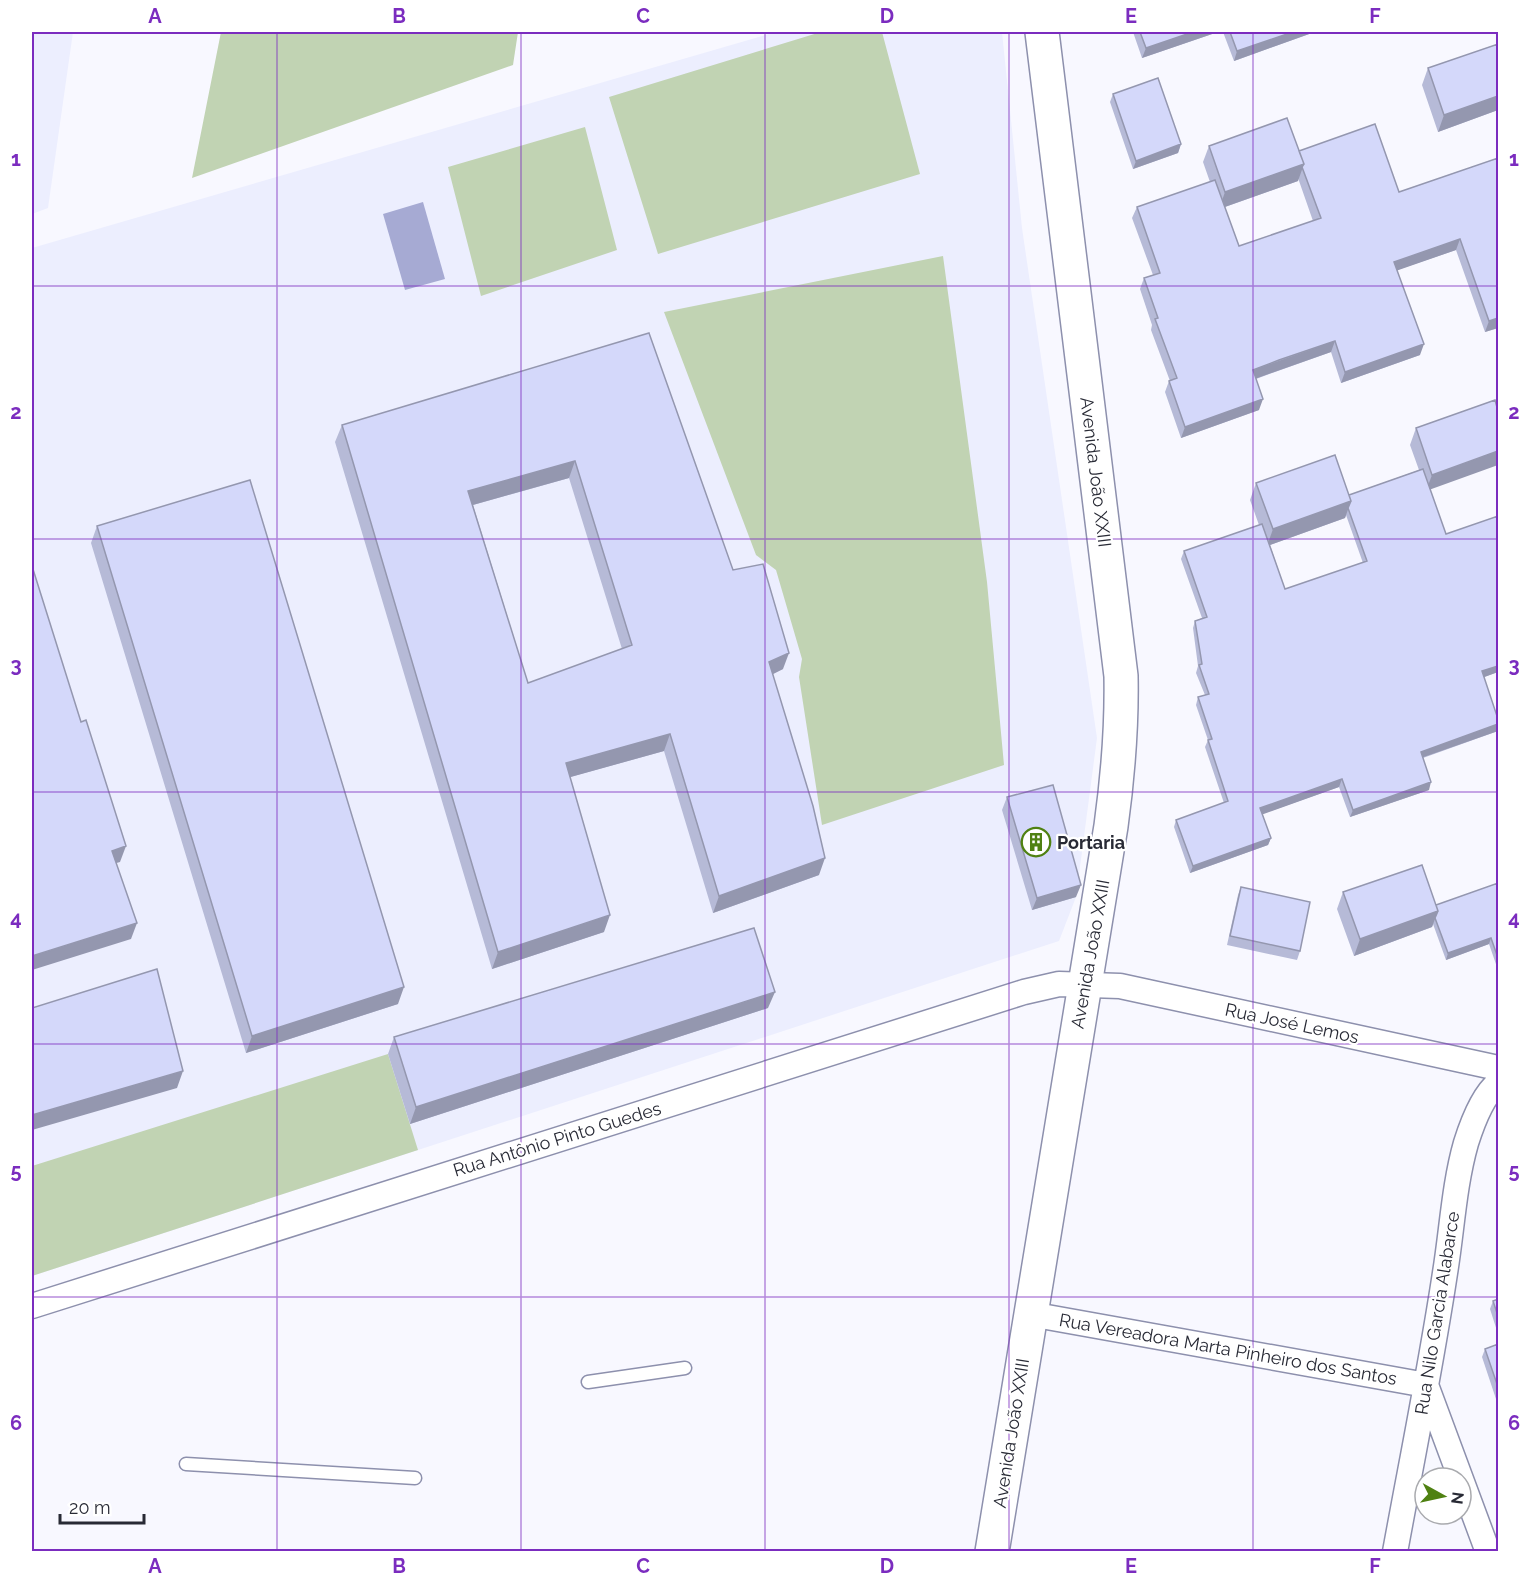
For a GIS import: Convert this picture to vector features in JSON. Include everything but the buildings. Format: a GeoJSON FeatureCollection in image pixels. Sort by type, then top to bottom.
{"type":"FeatureCollection","features":[{"type":"Feature","properties":{"kind":"main road","name":"Avenida João XXIII"},"geometry":{"type":"LineString","coordinates":[[992,1551],[1085,984],[1119,767],[1122,728],[1121,676],[1042,32]]}},
{"type":"Feature","properties":{"kind":"street","name":"Rua Antônio Pinto Guedes"},"geometry":{"type":"LineString","coordinates":[[32,1306],[1024,992],[1059,984],[1085,984]]}},
{"type":"Feature","properties":{"kind":"street","name":"Rua José Lemos"},"geometry":{"type":"LineString","coordinates":[[1085,984],[1120,986],[1498,1068]]}},
{"type":"Feature","properties":{"kind":"street","name":"Rua Nilo Garcia Alabarce"},"geometry":{"type":"LineString","coordinates":[[1395,1551],[1446,1271],[1455,1196],[1466,1144],[1476,1117],[1498,1083]]}},
{"type":"Feature","properties":{"kind":"street","name":"Rua Vereadora Marta Pinheiro dos Santos"},"geometry":{"type":"LineString","coordinates":[[1030,1314],[1426,1385]]}},
{"type":"Feature","properties":{"kind":"street"},"geometry":{"type":"LineString","coordinates":[[1426,1385],[1488,1551]]}},
{"type":"Feature","properties":{"kind":"lane"},"geometry":{"type":"LineString","coordinates":[[588,1382],[685,1368]]}},
{"type":"Feature","properties":{"kind":"lane"},"geometry":{"type":"LineString","coordinates":[[186,1464],[415,1478]]}},
{"type":"Feature","properties":{"kind":"shaded area"},"geometry":{"type":"Polygon","coordinates":[[[32,32],[73,32],[48,208],[32,214],[32,32]]]}},
{"type":"Feature","properties":{"kind":"shaded area"},"geometry":{"type":"Polygon","coordinates":[[[776,32],[1002,32],[1022,228],[1097,738],[1076,897],[1059,941],[32,1276],[32,248],[776,32]]]}},
{"type":"Feature","properties":{"kind":"green space"},"geometry":{"type":"Polygon","coordinates":[[[221,32],[518,32],[513,65],[192,178],[221,32]]]}},
{"type":"Feature","properties":{"kind":"green space"},"geometry":{"type":"Polygon","coordinates":[[[821,32],[882,32],[920,174],[658,254],[609,97],[821,32]]]}},
{"type":"Feature","properties":{"kind":"green space"},"geometry":{"type":"Polygon","coordinates":[[[585,127],[617,250],[481,296],[448,167],[585,127]]]}},
{"type":"Feature","properties":{"kind":"green space"},"geometry":{"type":"Polygon","coordinates":[[[943,256],[987,582],[1004,765],[822,825],[799,677],[802,659],[776,570],[756,555],[664,312],[943,256]]]}},
{"type":"Feature","properties":{"kind":"green space"},"geometry":{"type":"Polygon","coordinates":[[[388,1054],[418,1150],[32,1276],[32,1166],[388,1054]]]}},
{"type":"Feature","properties":{"kind":"water"},"geometry":{"type":"Polygon","coordinates":[[[423,202],[445,279],[405,290],[383,214],[423,202]]]}},
{"type":"Feature","properties":{"kind":"place","name":"Portaria"},"geometry":{"type":"Point","coordinates":[1036,842]}}]}
